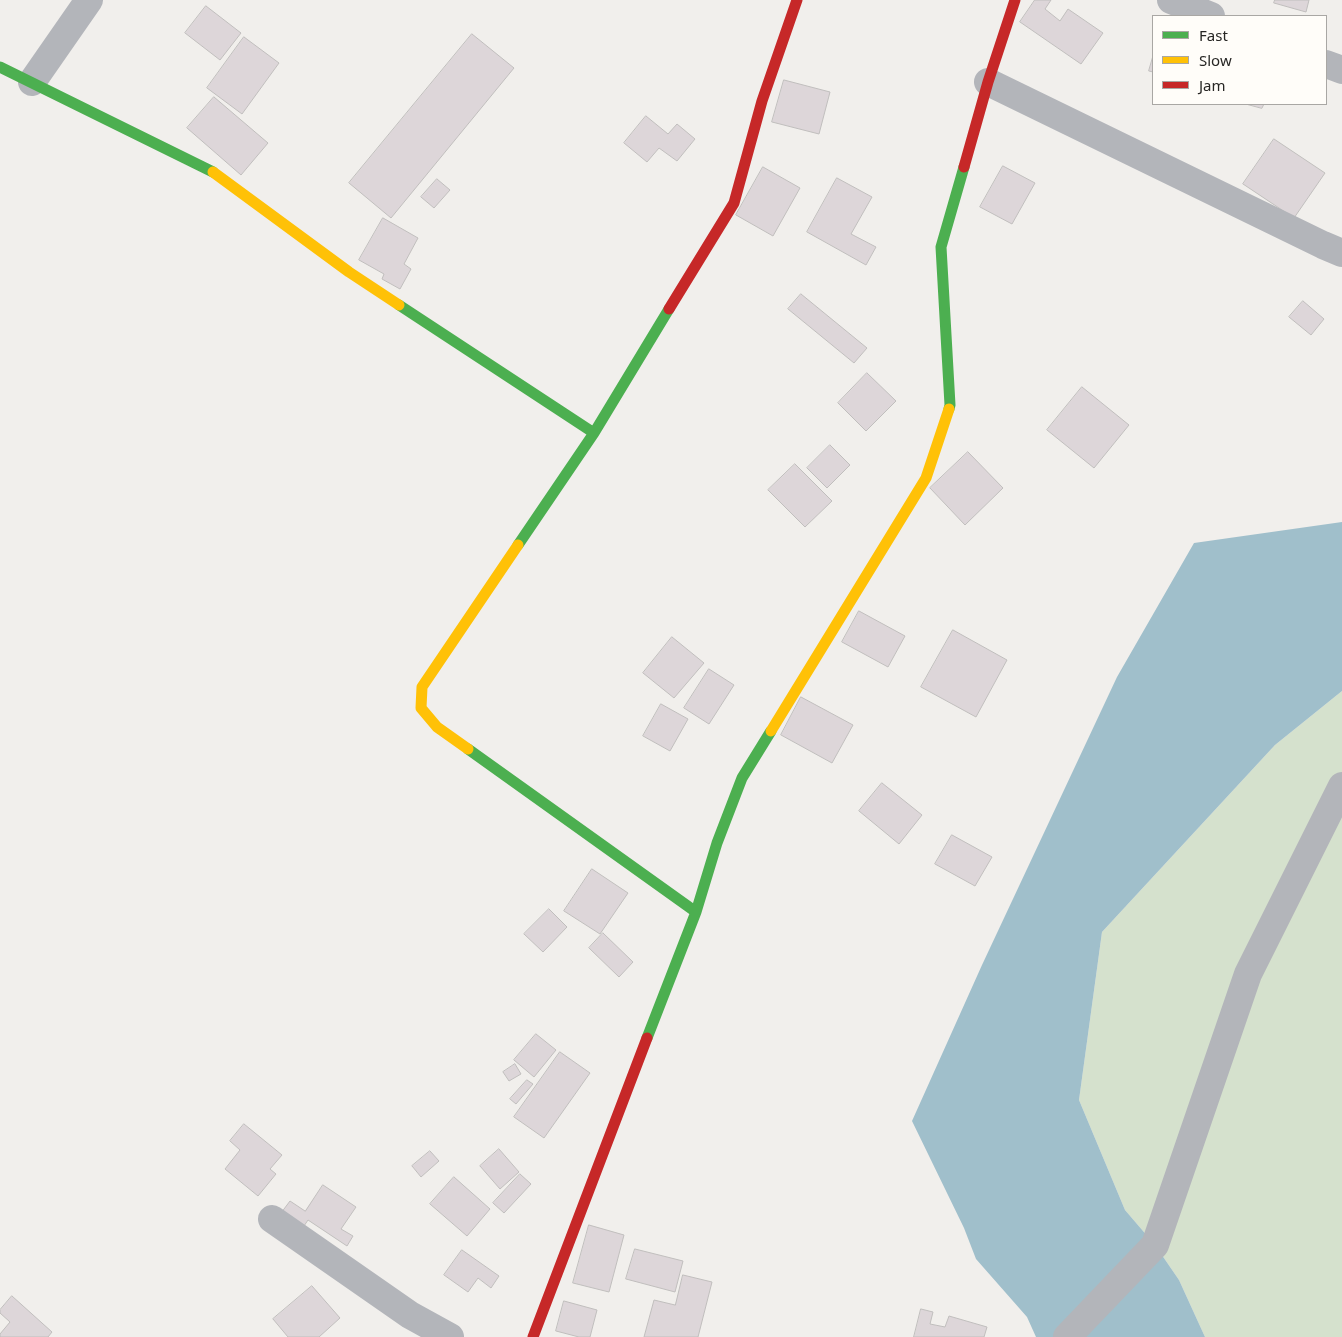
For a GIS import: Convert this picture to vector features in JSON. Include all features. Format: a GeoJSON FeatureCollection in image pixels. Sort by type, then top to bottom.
{"type":"FeatureCollection","features":[{"type":"Feature","properties":{"kind":"street"},"geometry":{"type":"LineString","coordinates":[[32,82],[89,0]]}},
{"type":"Feature","properties":{"kind":"street"},"geometry":{"type":"LineString","coordinates":[[696,912],[437,727],[421,708],[422,687],[594,433],[734,203],[762,101],[797,0]]}},
{"type":"Feature","properties":{"kind":"street"},"geometry":{"type":"LineString","coordinates":[[534,1337],[623,1098],[696,912],[717,843],[742,778],[926,478],[950,405],[941,247],[988,82],[1015,0]]}},
{"type":"Feature","properties":{"kind":"street"},"geometry":{"type":"LineString","coordinates":[[1171,0],[1208,15]]}},
{"type":"Feature","properties":{"kind":"street"},"geometry":{"type":"LineString","coordinates":[[1327,64],[1342,70]]}},
{"type":"Feature","properties":{"kind":"street"},"geometry":{"type":"LineString","coordinates":[[0,67],[213,172],[349,272],[594,433]]}},
{"type":"Feature","properties":{"kind":"street"},"geometry":{"type":"LineString","coordinates":[[988,82],[1342,253]]}},
{"type":"Feature","properties":{"kind":"street"},"geometry":{"type":"LineString","coordinates":[[1067,1337],[1155,1245],[1248,974],[1342,786]]}},
{"type":"Feature","properties":{"kind":"street"},"geometry":{"type":"LineString","coordinates":[[272,1219],[410,1315],[450,1337]]}},
{"type":"Feature","properties":{"kind":"green space"},"geometry":{"type":"Polygon","coordinates":[[[1342,691],[1342,1337],[1205,1337],[1179,1280],[1155,1245],[1125,1210],[1079,1100],[1102,932],[1275,745],[1342,691]]]}},
{"type":"Feature","properties":{"kind":"water"},"geometry":{"type":"Polygon","coordinates":[[[1342,522],[1342,691],[1275,745],[1102,932],[1079,1100],[1125,1210],[1155,1245],[1179,1280],[1205,1337],[1036,1337],[1027,1317],[976,1259],[964,1228],[912,1121],[982,965],[1117,677],[1194,543],[1342,522]]]}},
{"type":"Feature","properties":{"kind":"building"},"geometry":{"type":"Polygon","coordinates":[[[1035,0],[1051,0],[1045,9],[1060,21],[1068,9],[1103,33],[1081,64],[1020,22],[1035,0]]]}},
{"type":"Feature","properties":{"kind":"building"},"geometry":{"type":"Polygon","coordinates":[[[1275,0],[1309,0],[1306,12],[1274,3],[1275,0]]]}},
{"type":"Feature","properties":{"kind":"building"},"geometry":{"type":"Polygon","coordinates":[[[206,6],[241,33],[220,60],[185,33],[206,6]]]}},
{"type":"Feature","properties":{"kind":"building"},"geometry":{"type":"Polygon","coordinates":[[[472,34],[514,68],[391,218],[349,183],[472,34]]]}},
{"type":"Feature","properties":{"kind":"building"},"geometry":{"type":"Polygon","coordinates":[[[244,37],[279,63],[242,114],[207,88],[244,37]]]}},
{"type":"Feature","properties":{"kind":"building"},"geometry":{"type":"Polygon","coordinates":[[[1152,60],[1152,72],[1149,71],[1152,60]]]}},
{"type":"Feature","properties":{"kind":"building"},"geometry":{"type":"Polygon","coordinates":[[[784,80],[830,92],[819,134],[772,122],[784,80]]]}},
{"type":"Feature","properties":{"kind":"building"},"geometry":{"type":"Polygon","coordinates":[[[214,97],[268,143],[241,175],[187,128],[214,97]]]}},
{"type":"Feature","properties":{"kind":"building"},"geometry":{"type":"Polygon","coordinates":[[[1250,105],[1264,105],[1262,108],[1250,105]]]}},
{"type":"Feature","properties":{"kind":"building"},"geometry":{"type":"Polygon","coordinates":[[[646,116],[668,134],[677,124],[695,139],[677,161],[659,148],[647,162],[624,143],[646,116]]]}},
{"type":"Feature","properties":{"kind":"building"},"geometry":{"type":"Polygon","coordinates":[[[1274,139],[1325,173],[1294,218],[1243,184],[1274,139]]]}},
{"type":"Feature","properties":{"kind":"building"},"geometry":{"type":"Polygon","coordinates":[[[1003,166],[1035,183],[1012,224],[980,207],[1003,166]]]}},
{"type":"Feature","properties":{"kind":"building"},"geometry":{"type":"Polygon","coordinates":[[[763,167],[800,188],[773,236],[736,215],[763,167]]]}},
{"type":"Feature","properties":{"kind":"building"},"geometry":{"type":"Polygon","coordinates":[[[837,178],[872,197],[851,234],[876,247],[866,265],[807,232],[837,178]]]}},
{"type":"Feature","properties":{"kind":"building"},"geometry":{"type":"Polygon","coordinates":[[[437,179],[450,190],[434,208],[421,197],[437,179]]]}},
{"type":"Feature","properties":{"kind":"building"},"geometry":{"type":"Polygon","coordinates":[[[383,218],[418,238],[404,264],[411,269],[400,289],[382,279],[384,274],[359,260],[383,218]]]}},
{"type":"Feature","properties":{"kind":"building"},"geometry":{"type":"Polygon","coordinates":[[[801,294],[867,348],[854,363],[788,309],[801,294]]]}},
{"type":"Feature","properties":{"kind":"building"},"geometry":{"type":"Polygon","coordinates":[[[1303,301],[1324,319],[1311,335],[1289,317],[1303,301]]]}},
{"type":"Feature","properties":{"kind":"building"},"geometry":{"type":"Polygon","coordinates":[[[867,373],[896,401],[866,431],[838,403],[867,373]]]}},
{"type":"Feature","properties":{"kind":"building"},"geometry":{"type":"Polygon","coordinates":[[[1082,387],[1129,425],[1094,468],[1047,430],[1082,387]]]}},
{"type":"Feature","properties":{"kind":"building"},"geometry":{"type":"Polygon","coordinates":[[[830,445],[850,465],[827,488],[807,468],[830,445]]]}},
{"type":"Feature","properties":{"kind":"building"},"geometry":{"type":"Polygon","coordinates":[[[968,452],[1003,488],[965,525],[930,488],[968,452]]]}},
{"type":"Feature","properties":{"kind":"building"},"geometry":{"type":"Polygon","coordinates":[[[795,464],[832,501],[805,527],[768,490],[795,464]]]}},
{"type":"Feature","properties":{"kind":"building"},"geometry":{"type":"Polygon","coordinates":[[[859,611],[905,636],[888,667],[842,642],[859,611]]]}},
{"type":"Feature","properties":{"kind":"building"},"geometry":{"type":"Polygon","coordinates":[[[953,630],[1007,660],[976,717],[921,687],[953,630]]]}},
{"type":"Feature","properties":{"kind":"building"},"geometry":{"type":"Polygon","coordinates":[[[672,637],[704,663],[674,698],[643,673],[672,637]]]}},
{"type":"Feature","properties":{"kind":"building"},"geometry":{"type":"Polygon","coordinates":[[[709,669],[734,685],[709,724],[684,708],[709,669]]]}},
{"type":"Feature","properties":{"kind":"building"},"geometry":{"type":"Polygon","coordinates":[[[801,697],[853,725],[832,763],[781,735],[801,697]]]}},
{"type":"Feature","properties":{"kind":"building"},"geometry":{"type":"Polygon","coordinates":[[[661,704],[688,719],[670,751],[643,736],[661,704]]]}},
{"type":"Feature","properties":{"kind":"building"},"geometry":{"type":"Polygon","coordinates":[[[882,783],[922,815],[899,844],[859,811],[882,783]]]}},
{"type":"Feature","properties":{"kind":"building"},"geometry":{"type":"Polygon","coordinates":[[[952,835],[992,857],[975,886],[935,864],[952,835]]]}},
{"type":"Feature","properties":{"kind":"building"},"geometry":{"type":"Polygon","coordinates":[[[592,869],[628,893],[600,934],[564,911],[592,869]]]}},
{"type":"Feature","properties":{"kind":"building"},"geometry":{"type":"Polygon","coordinates":[[[549,909],[567,927],[543,952],[524,934],[549,909]]]}},
{"type":"Feature","properties":{"kind":"building"},"geometry":{"type":"Polygon","coordinates":[[[603,933],[633,962],[619,977],[589,948],[603,933]]]}},
{"type":"Feature","properties":{"kind":"building"},"geometry":{"type":"Polygon","coordinates":[[[536,1034],[556,1050],[534,1077],[514,1060],[536,1034]]]}},
{"type":"Feature","properties":{"kind":"building"},"geometry":{"type":"Polygon","coordinates":[[[560,1052],[590,1073],[544,1138],[514,1117],[560,1052]]]}},
{"type":"Feature","properties":{"kind":"building"},"geometry":{"type":"Polygon","coordinates":[[[515,1064],[521,1074],[509,1081],[503,1072],[515,1064]]]}},
{"type":"Feature","properties":{"kind":"building"},"geometry":{"type":"Polygon","coordinates":[[[527,1080],[533,1084],[516,1104],[510,1099],[527,1080]]]}},
{"type":"Feature","properties":{"kind":"building"},"geometry":{"type":"Polygon","coordinates":[[[244,1124],[282,1155],[270,1169],[276,1174],[258,1196],[225,1169],[240,1150],[230,1141],[244,1124]]]}},
{"type":"Feature","properties":{"kind":"building"},"geometry":{"type":"Polygon","coordinates":[[[499,1149],[519,1172],[500,1189],[480,1166],[499,1149]]]}},
{"type":"Feature","properties":{"kind":"building"},"geometry":{"type":"Polygon","coordinates":[[[430,1151],[439,1161],[421,1177],[412,1166],[430,1151]]]}},
{"type":"Feature","properties":{"kind":"building"},"geometry":{"type":"Polygon","coordinates":[[[520,1174],[531,1184],[504,1213],[493,1203],[520,1174]]]}},
{"type":"Feature","properties":{"kind":"building"},"geometry":{"type":"Polygon","coordinates":[[[454,1177],[490,1209],[467,1236],[430,1204],[454,1177]]]}},
{"type":"Feature","properties":{"kind":"building"},"geometry":{"type":"Polygon","coordinates":[[[323,1185],[356,1207],[341,1229],[353,1236],[347,1246],[308,1220],[300,1232],[278,1217],[290,1201],[305,1211],[323,1185]]]}},
{"type":"Feature","properties":{"kind":"building"},"geometry":{"type":"Polygon","coordinates":[[[589,1225],[624,1235],[609,1292],[573,1283],[589,1225]]]}},
{"type":"Feature","properties":{"kind":"building"},"geometry":{"type":"Polygon","coordinates":[[[635,1249],[683,1261],[675,1292],[626,1279],[635,1249]]]}},
{"type":"Feature","properties":{"kind":"building"},"geometry":{"type":"Polygon","coordinates":[[[462,1250],[499,1276],[491,1288],[478,1278],[468,1292],[444,1275],[462,1250]]]}},
{"type":"Feature","properties":{"kind":"building"},"geometry":{"type":"Polygon","coordinates":[[[683,1275],[712,1282],[698,1337],[644,1337],[654,1300],[675,1305],[683,1275]]]}},
{"type":"Feature","properties":{"kind":"building"},"geometry":{"type":"Polygon","coordinates":[[[312,1286],[340,1318],[319,1337],[288,1337],[273,1319],[312,1286]]]}},
{"type":"Feature","properties":{"kind":"building"},"geometry":{"type":"Polygon","coordinates":[[[12,1296],[52,1332],[48,1337],[0,1337],[0,1334],[10,1322],[0,1313],[0,1310],[12,1296]]]}},
{"type":"Feature","properties":{"kind":"building"},"geometry":{"type":"Polygon","coordinates":[[[564,1301],[597,1310],[590,1337],[579,1337],[556,1331],[564,1301]]]}},
{"type":"Feature","properties":{"kind":"building"},"geometry":{"type":"Polygon","coordinates":[[[921,1309],[933,1312],[930,1324],[945,1327],[949,1316],[987,1327],[984,1337],[914,1337],[921,1309]]]}},
{"type":"Feature","properties":{"kind":"traffic: fast"},"geometry":{"type":"LineString","coordinates":[[0,67],[213,172]]}},
{"type":"Feature","properties":{"kind":"traffic: fast"},"geometry":{"type":"LineString","coordinates":[[949,409],[941,247],[964,167]]}},
{"type":"Feature","properties":{"kind":"traffic: fast"},"geometry":{"type":"LineString","coordinates":[[399,305],[594,433]]}},
{"type":"Feature","properties":{"kind":"traffic: fast"},"geometry":{"type":"LineString","coordinates":[[518,545],[594,433],[669,309]]}},
{"type":"Feature","properties":{"kind":"traffic: fast"},"geometry":{"type":"LineString","coordinates":[[647,1038],[696,912],[717,843],[742,778],[771,731]]}},
{"type":"Feature","properties":{"kind":"traffic: fast"},"geometry":{"type":"LineString","coordinates":[[468,749],[696,912]]}},
{"type":"Feature","properties":{"kind":"traffic: slow"},"geometry":{"type":"LineString","coordinates":[[213,172],[349,272],[399,305]]}},
{"type":"Feature","properties":{"kind":"traffic: slow"},"geometry":{"type":"LineString","coordinates":[[771,731],[926,478],[949,409]]}},
{"type":"Feature","properties":{"kind":"traffic: slow"},"geometry":{"type":"LineString","coordinates":[[468,749],[437,727],[421,708],[422,687],[518,545]]}},
{"type":"Feature","properties":{"kind":"traffic: jam"},"geometry":{"type":"LineString","coordinates":[[669,309],[734,203],[762,101],[797,0]]}},
{"type":"Feature","properties":{"kind":"traffic: jam"},"geometry":{"type":"LineString","coordinates":[[964,167],[988,82],[1015,0]]}},
{"type":"Feature","properties":{"kind":"traffic: jam"},"geometry":{"type":"LineString","coordinates":[[533,1337],[647,1038]]}}]}
